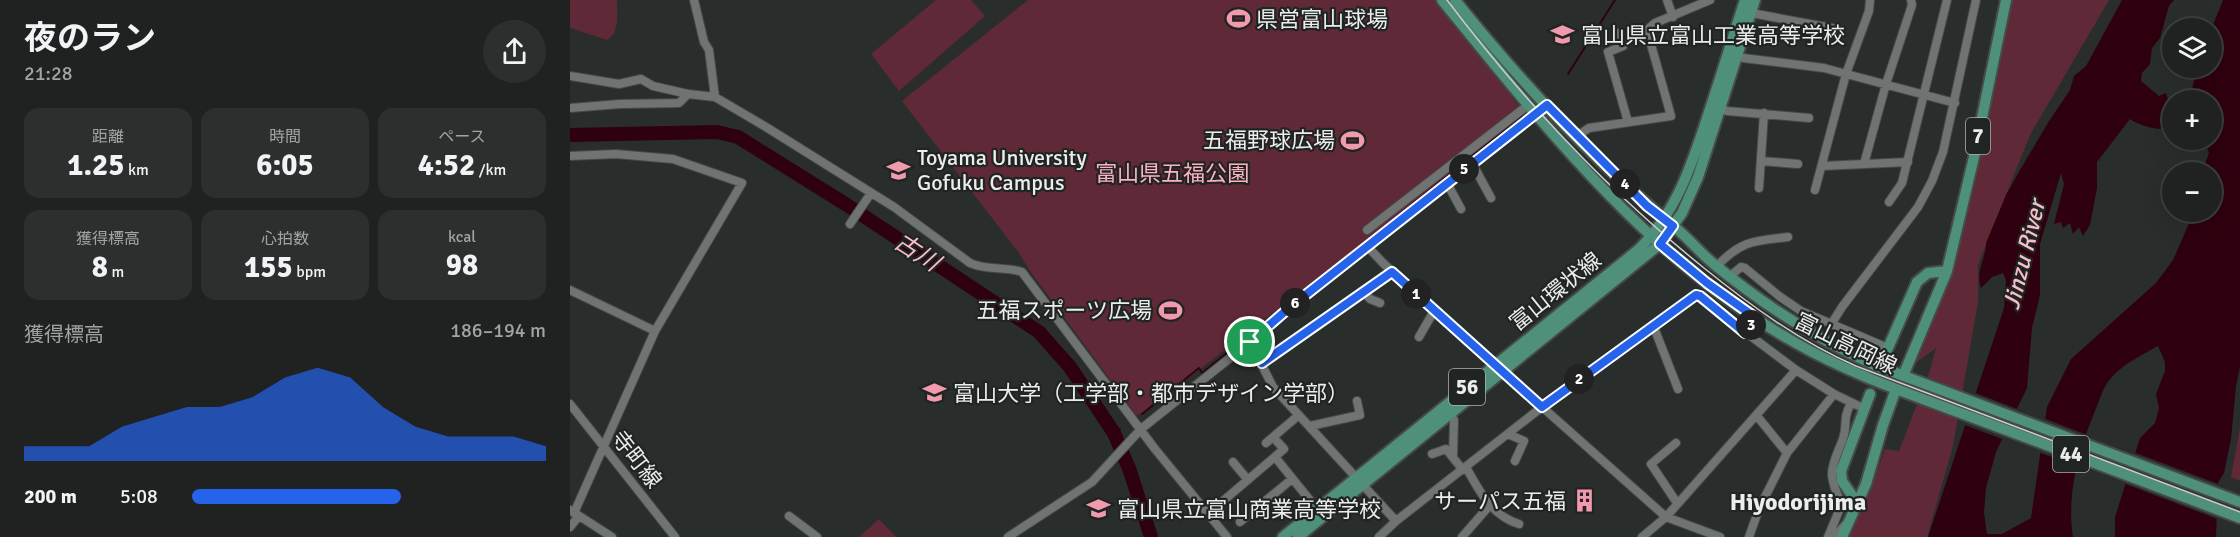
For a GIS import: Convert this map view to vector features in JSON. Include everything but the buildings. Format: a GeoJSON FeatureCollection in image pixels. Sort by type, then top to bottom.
{"type":"FeatureCollection","features":[{"type":"Feature","properties":{"kind":"main road","name":"富山高岡線"},"geometry":{"type":"LineString","coordinates":[[1442,0],[1534,114],[1620,207],[1707,283],[1756,318],[1828,360],[1899,390],[2240,518]]}},
{"type":"Feature","properties":{"kind":"main road","name":"富山高岡線"},"geometry":{"type":"LineString","coordinates":[[1455,0],[1489,42],[1547,105],[1647,206],[1669,222],[1729,276],[1800,327],[1834,347],[1905,376],[2240,502]]}},
{"type":"Feature","properties":{"kind":"main road","name":"富山環状線"},"geometry":{"type":"LineString","coordinates":[[1745,0],[1746,13]]}},
{"type":"Feature","properties":{"kind":"main road","name":"富山環状線"},"geometry":{"type":"LineString","coordinates":[[1298,537],[1360,481],[1656,240],[1669,222],[1682,213],[1698,177],[1716,107],[1746,13],[1755,0]]}},
{"type":"Feature","properties":{"kind":"main road","name":"7"},"geometry":{"type":"LineString","coordinates":[[1905,376],[1947,271],[1974,157],[2006,0]]}},
{"type":"Feature","properties":{"kind":"main road"},"geometry":{"type":"LineString","coordinates":[[1886,352],[1917,282],[1928,273],[1947,271]]}},
{"type":"Feature","properties":{"kind":"main road","name":"富山環状線"},"geometry":{"type":"LineString","coordinates":[[1283,537],[1317,508],[1360,481],[1451,414],[1498,368]]}},
{"type":"Feature","properties":{"kind":"main road"},"geometry":{"type":"LineString","coordinates":[[1842,537],[1866,484],[1883,425],[1899,390]]}},
{"type":"Feature","properties":{"kind":"main road"},"geometry":{"type":"LineString","coordinates":[[1858,504],[1842,481],[1841,471],[1870,394]]}},
{"type":"Feature","properties":{"kind":"street"},"geometry":{"type":"LineString","coordinates":[[694,0],[704,42],[709,50],[715,97]]}},
{"type":"Feature","properties":{"kind":"street"},"geometry":{"type":"LineString","coordinates":[[1667,0],[1673,18]]}},
{"type":"Feature","properties":{"kind":"street"},"geometry":{"type":"LineString","coordinates":[[1577,136],[1589,128],[1671,116],[1647,30],[1655,23],[1673,18],[1710,0]]}},
{"type":"Feature","properties":{"kind":"street"},"geometry":{"type":"LineString","coordinates":[[1815,190],[1846,74],[1869,11],[1870,0]]}},
{"type":"Feature","properties":{"kind":"street"},"geometry":{"type":"LineString","coordinates":[[1864,164],[1886,84],[1912,5],[1911,0]]}},
{"type":"Feature","properties":{"kind":"street"},"geometry":{"type":"LineString","coordinates":[[1889,202],[1902,183],[1947,0]]}},
{"type":"Feature","properties":{"kind":"street"},"geometry":{"type":"LineString","coordinates":[[1832,323],[1918,207],[1929,187],[1943,152],[1976,0]]}},
{"type":"Feature","properties":{"kind":"street"},"geometry":{"type":"LineString","coordinates":[[1746,13],[1837,29]]}},
{"type":"Feature","properties":{"kind":"street"},"geometry":{"type":"LineString","coordinates":[[1619,33],[1623,46],[1608,52],[1628,122]]}},
{"type":"Feature","properties":{"kind":"street"},"geometry":{"type":"LineString","coordinates":[[1732,55],[1824,68],[1955,103]]}},
{"type":"Feature","properties":{"kind":"street"},"geometry":{"type":"LineString","coordinates":[[570,76],[619,84],[641,79],[653,86],[715,97],[870,195],[970,263],[982,268],[1014,269],[1023,272],[1138,432],[1155,449],[1227,537]]}},
{"type":"Feature","properties":{"kind":"street"},"geometry":{"type":"LineString","coordinates":[[570,108],[679,103],[688,94]]}},
{"type":"Feature","properties":{"kind":"street"},"geometry":{"type":"LineString","coordinates":[[1008,537],[1092,482],[1138,432],[1367,246],[1547,105]]}},
{"type":"Feature","properties":{"kind":"street"},"geometry":{"type":"LineString","coordinates":[[1716,107],[1809,118]]}},
{"type":"Feature","properties":{"kind":"street"},"geometry":{"type":"LineString","coordinates":[[1367,230],[1522,109]]}},
{"type":"Feature","properties":{"kind":"street"},"geometry":{"type":"LineString","coordinates":[[1759,188],[1764,113]]}},
{"type":"Feature","properties":{"kind":"street"},"geometry":{"type":"LineString","coordinates":[[570,156],[616,154],[673,159],[742,183],[655,331],[574,513],[570,527]]}},
{"type":"Feature","properties":{"kind":"street"},"geometry":{"type":"LineString","coordinates":[[1761,161],[1798,164]]}},
{"type":"Feature","properties":{"kind":"street"},"geometry":{"type":"LineString","coordinates":[[1822,166],[1908,162]]}},
{"type":"Feature","properties":{"kind":"street"},"geometry":{"type":"LineString","coordinates":[[1472,163],[1491,198]]}},
{"type":"Feature","properties":{"kind":"street"},"geometry":{"type":"LineString","coordinates":[[1447,183],[1461,209]]}},
{"type":"Feature","properties":{"kind":"street"},"geometry":{"type":"LineString","coordinates":[[853,221],[870,195]]}},
{"type":"Feature","properties":{"kind":"street"},"geometry":{"type":"LineString","coordinates":[[1717,266],[1742,245],[1752,241],[1788,237]]}},
{"type":"Feature","properties":{"kind":"street"},"geometry":{"type":"LineString","coordinates":[[1367,246],[1434,311],[1666,517],[1720,537]]}},
{"type":"Feature","properties":{"kind":"street"},"geometry":{"type":"LineString","coordinates":[[1729,276],[1741,267],[1745,268],[1793,306],[1832,323],[1886,352]]}},
{"type":"Feature","properties":{"kind":"street"},"geometry":{"type":"LineString","coordinates":[[1262,363],[1392,272]]}},
{"type":"Feature","properties":{"kind":"street"},"geometry":{"type":"LineString","coordinates":[[570,290],[655,331]]}},
{"type":"Feature","properties":{"kind":"street"},"geometry":{"type":"LineString","coordinates":[[1364,292],[1370,299],[1380,303]]}},
{"type":"Feature","properties":{"kind":"street"},"geometry":{"type":"LineString","coordinates":[[1379,537],[1396,521],[1542,407],[1696,295],[1796,370],[1834,394],[1863,408]]}},
{"type":"Feature","properties":{"kind":"street"},"geometry":{"type":"LineString","coordinates":[[1419,337],[1434,311]]}},
{"type":"Feature","properties":{"kind":"street"},"geometry":{"type":"LineString","coordinates":[[1745,333],[1756,318]]}},
{"type":"Feature","properties":{"kind":"street"},"geometry":{"type":"LineString","coordinates":[[1653,325],[1678,389]]}},
{"type":"Feature","properties":{"kind":"street"},"geometry":{"type":"LineString","coordinates":[[1250,342],[1273,387],[1396,521]]}},
{"type":"Feature","properties":{"kind":"street"},"geometry":{"type":"LineString","coordinates":[[1642,537],[1666,517],[1796,370]]}},
{"type":"Feature","properties":{"kind":"street"},"geometry":{"type":"LineString","coordinates":[[1749,537],[1759,509],[1787,453],[1834,394]]}},
{"type":"Feature","properties":{"kind":"street"},"geometry":{"type":"LineString","coordinates":[[1310,426],[1360,416],[1357,401]]}},
{"type":"Feature","properties":{"kind":"street"},"geometry":{"type":"LineString","coordinates":[[1828,537],[1841,506],[1832,473],[1844,436],[1845,415],[1851,403]]}},
{"type":"Feature","properties":{"kind":"street","name":"寺町線"},"geometry":{"type":"LineString","coordinates":[[570,404],[675,537]]}},
{"type":"Feature","properties":{"kind":"street"},"geometry":{"type":"LineString","coordinates":[[1451,414],[1454,420],[1453,457]]}},
{"type":"Feature","properties":{"kind":"street"},"geometry":{"type":"LineString","coordinates":[[1266,443],[1299,415]]}},
{"type":"Feature","properties":{"kind":"street"},"geometry":{"type":"LineString","coordinates":[[1757,416],[1787,453]]}},
{"type":"Feature","properties":{"kind":"street"},"geometry":{"type":"LineString","coordinates":[[1508,434],[1524,441],[1515,461]]}},
{"type":"Feature","properties":{"kind":"street"},"geometry":{"type":"LineString","coordinates":[[1223,501],[1284,449],[1273,437]]}},
{"type":"Feature","properties":{"kind":"street"},"geometry":{"type":"LineString","coordinates":[[1676,443],[1651,464],[1677,503]]}},
{"type":"Feature","properties":{"kind":"street"},"geometry":{"type":"LineString","coordinates":[[1432,454],[1446,449],[1490,505],[1508,521],[1519,524]]}},
{"type":"Feature","properties":{"kind":"street"},"geometry":{"type":"LineString","coordinates":[[1275,457],[1317,508]]}},
{"type":"Feature","properties":{"kind":"street"},"geometry":{"type":"LineString","coordinates":[[1233,462],[1248,480]]}},
{"type":"Feature","properties":{"kind":"street"},"geometry":{"type":"LineString","coordinates":[[1240,522],[1292,479]]}},
{"type":"Feature","properties":{"kind":"street"},"geometry":{"type":"LineString","coordinates":[[1462,537],[1490,505]]}},
{"type":"Feature","properties":{"kind":"street"},"geometry":{"type":"LineString","coordinates":[[574,513],[612,537]]}},
{"type":"Feature","properties":{"kind":"street"},"geometry":{"type":"LineString","coordinates":[[789,516],[817,537]]}},
{"type":"Feature","properties":{"kind":"street"},"geometry":{"type":"LineString","coordinates":[[1834,537],[1850,520]]}},
{"type":"Feature","properties":{"kind":"green space"},"geometry":{"type":"Polygon","coordinates":[[[570,0],[617,0],[617,22],[611,37],[607,40],[570,28],[570,0]]]}},
{"type":"Feature","properties":{"kind":"green space"},"geometry":{"type":"Polygon","coordinates":[[[936,0],[971,0],[985,16],[899,91],[871,54],[936,0]]]}},
{"type":"Feature","properties":{"kind":"green space","name":"富山県五福公園"},"geometry":{"type":"Polygon","coordinates":[[[1028,0],[1440,0],[1526,116],[1145,412],[1136,415],[1019,253],[902,101],[1028,0]]]}},
{"type":"Feature","properties":{"kind":"green space"},"geometry":{"type":"Polygon","coordinates":[[[2010,0],[2109,0],[2030,135],[1978,265],[1978,302],[1953,446],[1927,537],[1846,537],[1871,486],[1885,449],[1899,451],[1929,373],[1936,348],[1914,364],[1959,235],[2010,0]]]}},
{"type":"Feature","properties":{"kind":"green space"},"geometry":{"type":"Polygon","coordinates":[[[2240,428],[2240,481],[2231,477],[2240,428]]]}},
{"type":"Feature","properties":{"kind":"green space"},"geometry":{"type":"Polygon","coordinates":[[[879,519],[896,537],[859,537],[879,519]]]}},
{"type":"Feature","properties":{"kind":"water","name":"Jinzu River"},"geometry":{"type":"Polygon","coordinates":[[[2122,0],[2174,0],[2169,6],[2166,18],[2162,18],[2160,38],[2152,48],[2150,64],[2142,73],[2141,81],[2159,96],[2162,95],[2162,129],[2150,128],[2130,119],[2097,162],[2097,188],[2090,225],[2083,236],[2079,227],[2073,234],[2070,223],[2063,228],[2061,222],[2054,224],[2064,184],[2061,173],[2040,244],[2040,295],[2032,328],[2027,388],[1996,452],[1986,488],[1984,513],[1987,534],[2002,534],[2031,518],[2047,407],[2071,359],[2156,283],[2173,260],[2190,222],[2222,222],[2222,162],[2206,162],[2208,150],[2222,150],[2222,90],[2192,90],[2195,78],[2222,78],[2222,18],[2216,18],[2223,0],[2240,0],[2240,367],[2231,439],[2224,473],[2218,483],[2216,537],[2115,537],[2115,517],[2140,438],[2155,423],[2159,408],[2156,394],[2165,371],[2165,362],[2158,346],[2123,367],[2111,378],[2103,390],[2085,437],[2076,470],[2071,504],[2073,537],[1928,537],[2004,308],[2006,280],[2003,273],[1992,277],[1981,288],[1979,282],[1986,243],[2006,195],[2020,170],[2070,90],[2074,76],[2086,66],[2122,0]]]}},
{"type":"Feature","properties":{"kind":"pier"},"geometry":{"type":"Polygon","coordinates":[[[1973,392],[2020,410],[2005,440],[1962,424],[1973,392]]]}},
{"type":"Feature","properties":{"kind":"pier"},"geometry":{"type":"Polygon","coordinates":[[[2043,418],[2090,436],[2080,467],[2038,452],[2043,418]]]}},
{"type":"Feature","properties":{"kind":"pier"},"geometry":{"type":"Polygon","coordinates":[[[2133,452],[2221,485],[2220,520],[2123,483],[2133,452]]]}},
{"type":"Feature","properties":{"kind":"waterway"},"geometry":{"type":"LineString","coordinates":[[1568,74],[1615,0]]}},
{"type":"Feature","properties":{"kind":"waterway"},"geometry":{"type":"LineString","coordinates":[[1142,414],[1199,368],[1202,373],[1522,116]]}},
{"type":"Feature","properties":{"kind":"waterway","name":"古川"},"geometry":{"type":"LineString","coordinates":[[570,135],[717,132],[738,137],[847,205],[1039,332],[1070,367],[1114,433],[1130,471],[1151,537]]}},
{"type":"Feature","properties":{"kind":"waterway","name":"古川"},"geometry":{"type":"LineString","coordinates":[[1114,433],[1120,429]]}},
{"type":"Feature","properties":{"kind":"tram line"},"geometry":{"type":"LineString","coordinates":[[1447,0],[1505,73],[1600,175],[1633,207],[1704,268],[1777,322],[1816,346],[1856,366],[2240,512]]}},
{"type":"Feature","properties":{"kind":"place","name":"県営富山球場"},"geometry":{"type":"Point","coordinates":[1238,19]}},
{"type":"Feature","properties":{"kind":"place","name":"富山県立富山工業高等学校"},"geometry":{"type":"Point","coordinates":[1563,35]}},
{"type":"Feature","properties":{"kind":"place","name":"五福野球広場"},"geometry":{"type":"Point","coordinates":[1353,140]}},
{"type":"Feature","properties":{"kind":"place","name":"Toyama University Gofuku Campus"},"geometry":{"type":"Point","coordinates":[899,170]}},
{"type":"Feature","properties":{"kind":"place","name":"五福スポーツ広場"},"geometry":{"type":"Point","coordinates":[1170,310]}},
{"type":"Feature","properties":{"kind":"place","name":"富山大学（工学部・都市デザイン学部）"},"geometry":{"type":"Point","coordinates":[935,393]}},
{"type":"Feature","properties":{"kind":"place","name":"サーパス五福"},"geometry":{"type":"Point","coordinates":[1584,501]}},
{"type":"Feature","properties":{"kind":"place","name":"富山県立富山商業高等学校"},"geometry":{"type":"Point","coordinates":[1099,509]}},
{"type":"Feature","properties":{"kind":"district","name":"Hiyodorijima"},"geometry":{"type":"Point","coordinates":[1798,502]}},
{"type":"Feature","properties":{"kind":"route"},"geometry":{"type":"LineString","coordinates":[[1547,105],[1647,206],[1673,226],[1660,244],[1707,283],[1756,318],[1745,333],[1700,296],[1691,297],[1542,407],[1392,272],[1262,363],[1250,342],[1289,308],[1547,105]]}}]}
